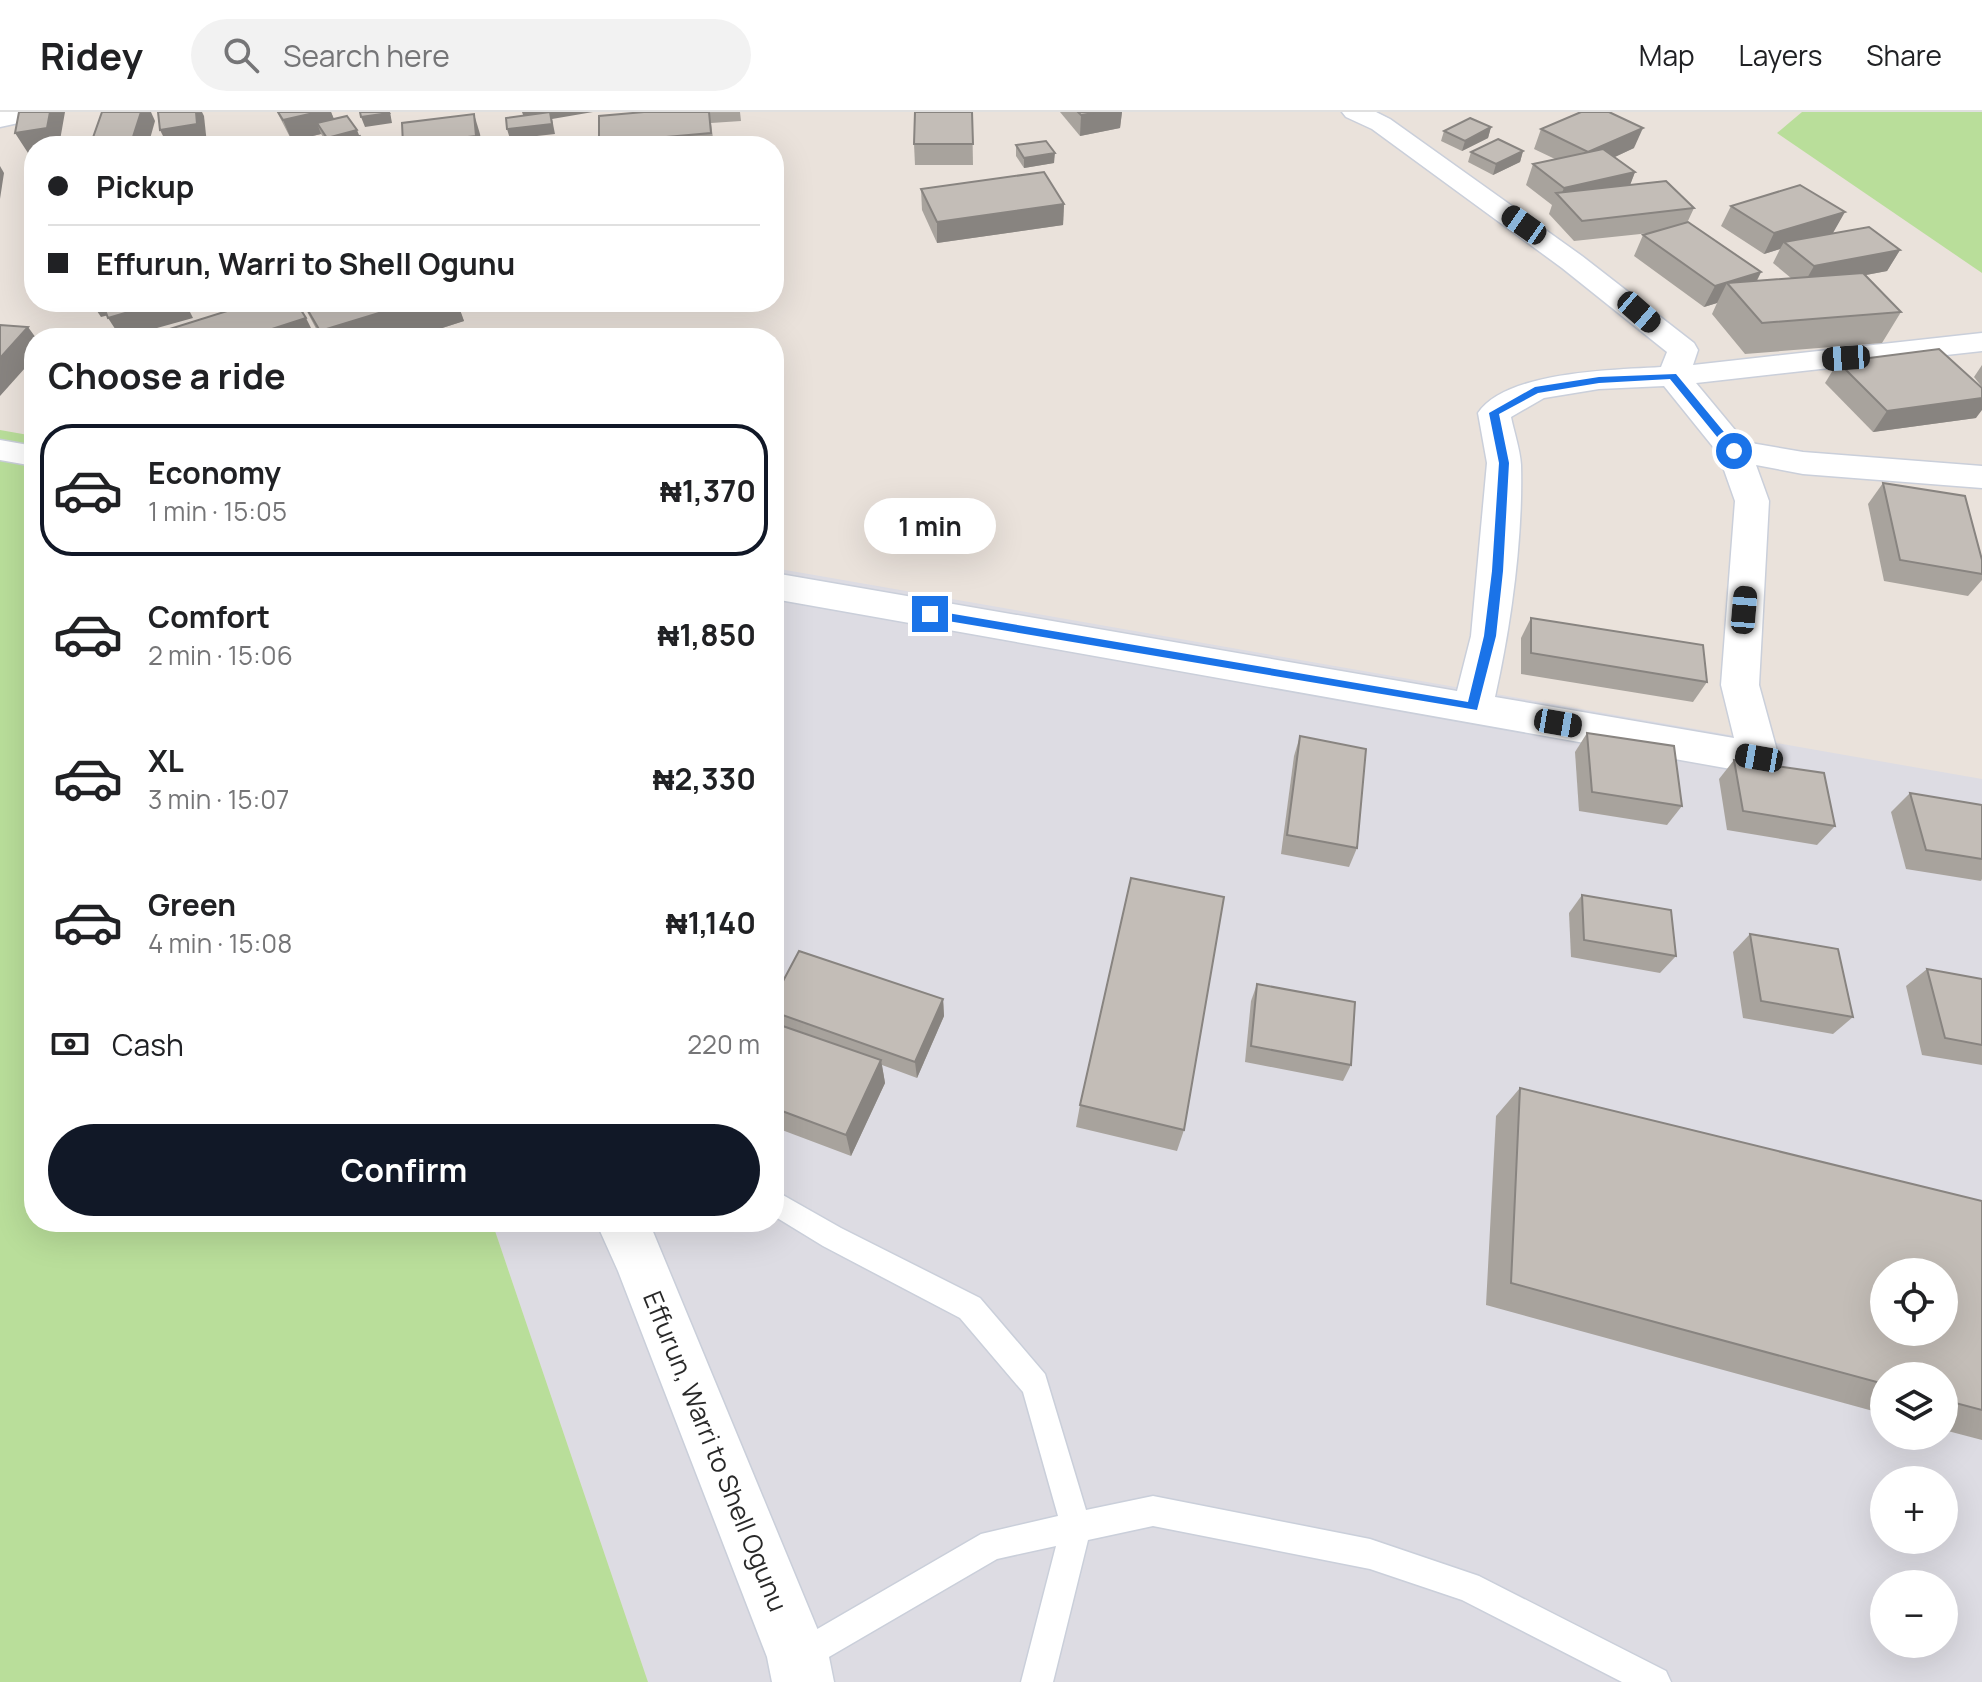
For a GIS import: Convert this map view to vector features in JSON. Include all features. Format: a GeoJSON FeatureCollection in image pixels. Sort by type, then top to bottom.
{"type":"FeatureCollection","features":[{"type":"Feature","properties":{"kind":"street"},"geometry":{"type":"LineString","coordinates":[[0,119],[37,112]]}},
{"type":"Feature","properties":{"kind":"street"},"geometry":{"type":"LineString","coordinates":[[1355,112],[1381,124],[1639,312],[1683,350],[1673,376]]}},
{"type":"Feature","properties":{"kind":"street"},"geometry":{"type":"LineString","coordinates":[[1473,707],[1490,636],[1497,571],[1504,463],[1494,413],[1535,390],[1599,380],[1673,376],[1982,342]]}},
{"type":"Feature","properties":{"kind":"street"},"geometry":{"type":"LineString","coordinates":[[784,588],[1759,758],[1740,685],[1752,501],[1734,451],[1673,376]]}},
{"type":"Feature","properties":{"kind":"street"},"geometry":{"type":"LineString","coordinates":[[0,450],[24,454]]}},
{"type":"Feature","properties":{"kind":"street"},"geometry":{"type":"LineString","coordinates":[[1734,451],[1803,463],[1982,477]]}},
{"type":"Feature","properties":{"kind":"street","name":"Effurun, Warri to Shell Ogunu"},"geometry":{"type":"LineString","coordinates":[[627,1232],[800,1670]]}},
{"type":"Feature","properties":{"kind":"lane"},"geometry":{"type":"LineString","coordinates":[[784,1208],[832,1237],[970,1308],[1035,1384],[1076,1527],[1037,1682]]}},
{"type":"Feature","properties":{"kind":"lane"},"geometry":{"type":"LineString","coordinates":[[800,1670],[992,1545],[1153,1511],[1370,1554],[1468,1587],[1655,1682]]}},
{"type":"Feature","properties":{"kind":"shaded area"},"geometry":{"type":"Polygon","coordinates":[[[784,570],[1982,779],[1982,1682],[648,1682],[495,1232],[784,1232],[784,570]]]}},
{"type":"Feature","properties":{"kind":"green space"},"geometry":{"type":"Polygon","coordinates":[[[1802,112],[1982,112],[1982,273],[1777,133],[1802,112]]]}},
{"type":"Feature","properties":{"kind":"green space"},"geometry":{"type":"Polygon","coordinates":[[[0,430],[24,434],[24,1232],[495,1232],[648,1682],[0,1682],[0,430]]]}},
{"type":"Feature","properties":{"kind":"building"},"geometry":{"type":"Polygon","coordinates":[[[19,112],[50,112],[47,128],[15,133],[19,112]]]}},
{"type":"Feature","properties":{"kind":"building"},"geometry":{"type":"Polygon","coordinates":[[[102,112],[141,112],[133,136],[94,136],[102,112]]]}},
{"type":"Feature","properties":{"kind":"building"},"geometry":{"type":"Polygon","coordinates":[[[158,112],[196,112],[197,124],[160,130],[158,112]]]}},
{"type":"Feature","properties":{"kind":"building"},"geometry":{"type":"Polygon","coordinates":[[[278,112],[318,112],[283,120],[278,112]]]}},
{"type":"Feature","properties":{"kind":"building"},"geometry":{"type":"Polygon","coordinates":[[[360,112],[388,112],[389,113],[361,117],[360,112]]]}},
{"type":"Feature","properties":{"kind":"building"},"geometry":{"type":"Polygon","coordinates":[[[550,112],[552,124],[507,129],[506,118],[550,112]]]}},
{"type":"Feature","properties":{"kind":"building"},"geometry":{"type":"Polygon","coordinates":[[[709,112],[711,133],[599,136],[599,116],[709,112]]]}},
{"type":"Feature","properties":{"kind":"building"},"geometry":{"type":"Polygon","coordinates":[[[915,112],[972,112],[973,144],[914,144],[915,112]]]}},
{"type":"Feature","properties":{"kind":"building"},"geometry":{"type":"Polygon","coordinates":[[[1581,112],[1609,112],[1643,128],[1588,152],[1541,129],[1581,112]]]}},
{"type":"Feature","properties":{"kind":"building"},"geometry":{"type":"Polygon","coordinates":[[[474,114],[476,136],[403,136],[402,123],[474,114]]]}},
{"type":"Feature","properties":{"kind":"building"},"geometry":{"type":"Polygon","coordinates":[[[347,116],[357,130],[326,136],[317,123],[347,116]]]}},
{"type":"Feature","properties":{"kind":"building"},"geometry":{"type":"Polygon","coordinates":[[[1470,118],[1491,127],[1465,141],[1444,131],[1470,118]]]}},
{"type":"Feature","properties":{"kind":"building"},"geometry":{"type":"Polygon","coordinates":[[[1498,139],[1523,151],[1496,164],[1471,152],[1498,139]]]}},
{"type":"Feature","properties":{"kind":"building"},"geometry":{"type":"Polygon","coordinates":[[[1046,141],[1055,153],[1024,158],[1016,145],[1046,141]]]}},
{"type":"Feature","properties":{"kind":"building"},"geometry":{"type":"Polygon","coordinates":[[[1603,149],[1635,172],[1564,188],[1533,164],[1603,149]]]}},
{"type":"Feature","properties":{"kind":"building"},"geometry":{"type":"Polygon","coordinates":[[[1044,172],[1064,204],[937,222],[921,189],[1044,172]]]}},
{"type":"Feature","properties":{"kind":"building"},"geometry":{"type":"Polygon","coordinates":[[[1666,181],[1694,208],[1582,221],[1556,193],[1666,181]]]}},
{"type":"Feature","properties":{"kind":"building"},"geometry":{"type":"Polygon","coordinates":[[[1800,185],[1845,212],[1774,233],[1731,206],[1800,185]]]}},
{"type":"Feature","properties":{"kind":"building"},"geometry":{"type":"Polygon","coordinates":[[[1688,222],[1761,272],[1715,286],[1643,235],[1688,222]]]}},
{"type":"Feature","properties":{"kind":"building"},"geometry":{"type":"Polygon","coordinates":[[[1869,227],[1900,250],[1814,266],[1784,242],[1869,227]]]}},
{"type":"Feature","properties":{"kind":"building"},"geometry":{"type":"Polygon","coordinates":[[[1863,273],[1901,312],[1762,323],[1727,283],[1863,273]]]}},
{"type":"Feature","properties":{"kind":"building"},"geometry":{"type":"Polygon","coordinates":[[[106,312],[129,312],[108,318],[106,312]]]}},
{"type":"Feature","properties":{"kind":"building"},"geometry":{"type":"Polygon","coordinates":[[[224,312],[302,312],[306,318],[275,328],[173,328],[224,312]]]}},
{"type":"Feature","properties":{"kind":"building"},"geometry":{"type":"Polygon","coordinates":[[[309,312],[382,312],[330,328],[318,328],[309,312]]]}},
{"type":"Feature","properties":{"kind":"building"},"geometry":{"type":"Polygon","coordinates":[[[0,325],[28,327],[24,328],[0,358],[0,325]]]}},
{"type":"Feature","properties":{"kind":"building"},"geometry":{"type":"Polygon","coordinates":[[[1939,349],[1982,388],[1982,398],[1887,411],[1838,362],[1939,349]]]}},
{"type":"Feature","properties":{"kind":"building"},"geometry":{"type":"Polygon","coordinates":[[[1883,483],[1965,496],[1982,560],[1982,574],[1900,560],[1883,483]]]}},
{"type":"Feature","properties":{"kind":"building"},"geometry":{"type":"Polygon","coordinates":[[[1531,618],[1703,645],[1707,682],[1531,653],[1531,618]]]}},
{"type":"Feature","properties":{"kind":"building"},"geometry":{"type":"Polygon","coordinates":[[[1587,733],[1674,746],[1682,806],[1592,792],[1587,733]]]}},
{"type":"Feature","properties":{"kind":"building"},"geometry":{"type":"Polygon","coordinates":[[[1300,736],[1366,749],[1357,848],[1287,835],[1300,736]]]}},
{"type":"Feature","properties":{"kind":"building"},"geometry":{"type":"Polygon","coordinates":[[[1734,760],[1824,773],[1835,826],[1743,811],[1734,760]]]}},
{"type":"Feature","properties":{"kind":"building"},"geometry":{"type":"Polygon","coordinates":[[[1910,793],[1982,805],[1982,859],[1926,850],[1910,793]]]}},
{"type":"Feature","properties":{"kind":"building"},"geometry":{"type":"Polygon","coordinates":[[[1131,878],[1224,897],[1184,1130],[1080,1105],[1131,878]]]}},
{"type":"Feature","properties":{"kind":"building"},"geometry":{"type":"Polygon","coordinates":[[[1582,895],[1671,910],[1676,956],[1584,940],[1582,895]]]}},
{"type":"Feature","properties":{"kind":"building"},"geometry":{"type":"Polygon","coordinates":[[[1750,934],[1838,949],[1853,1017],[1761,1001],[1750,934]]]}},
{"type":"Feature","properties":{"kind":"building"},"geometry":{"type":"Polygon","coordinates":[[[799,951],[943,999],[915,1062],[784,1016],[784,979],[799,951]]]}},
{"type":"Feature","properties":{"kind":"building"},"geometry":{"type":"Polygon","coordinates":[[[1927,969],[1982,979],[1982,1045],[1945,1038],[1927,969]]]}},
{"type":"Feature","properties":{"kind":"building"},"geometry":{"type":"Polygon","coordinates":[[[1257,984],[1355,1002],[1351,1065],[1251,1046],[1257,984]]]}},
{"type":"Feature","properties":{"kind":"building"},"geometry":{"type":"Polygon","coordinates":[[[784,1026],[881,1060],[846,1135],[784,1112],[784,1026]]]}},
{"type":"Feature","properties":{"kind":"building"},"geometry":{"type":"Polygon","coordinates":[[[1520,1088],[1982,1201],[1982,1410],[1958,1404],[1958,1362],[1870,1362],[1870,1380],[1511,1283],[1520,1088]]]}},
{"type":"Feature","properties":{"kind":"route"},"geometry":{"type":"LineString","coordinates":[[930,614],[1473,707],[1490,636],[1497,571],[1504,463],[1494,413],[1535,390],[1599,380],[1673,376],[1734,451]]}}]}
